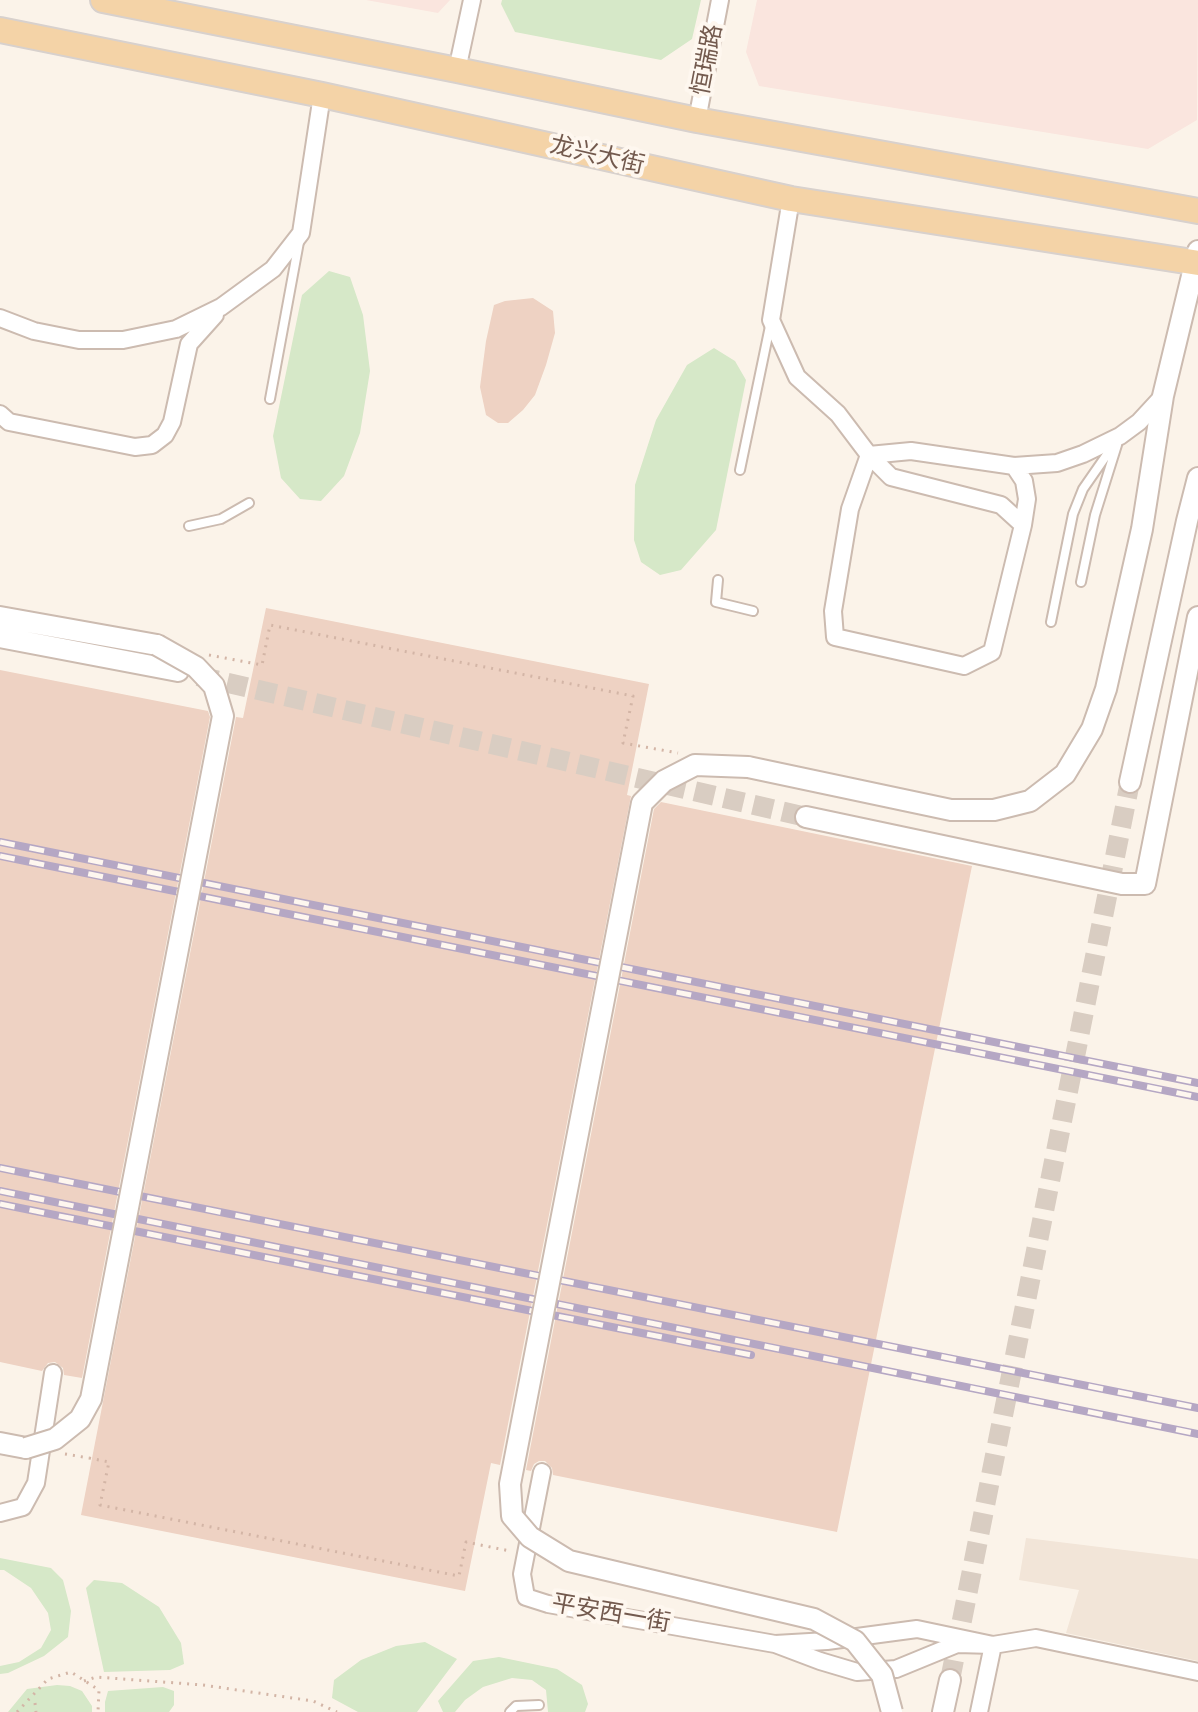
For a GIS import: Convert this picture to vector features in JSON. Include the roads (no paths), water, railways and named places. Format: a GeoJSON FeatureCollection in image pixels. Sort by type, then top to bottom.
{"type":"FeatureCollection","features":[{"type":"Feature","properties":{"kind":"main road"},"geometry":{"type":"LineString","coordinates":[[103,0],[697,120],[1198,211]]}},
{"type":"Feature","properties":{"kind":"main road","name":"龙兴大街"},"geometry":{"type":"LineString","coordinates":[[0,30],[322,95],[791,199],[1197,259]]}},
{"type":"Feature","properties":{"kind":"street"},"geometry":{"type":"LineString","coordinates":[[457,70],[472,0]]}},
{"type":"Feature","properties":{"kind":"street","name":"恒瑞路"},"geometry":{"type":"LineString","coordinates":[[697,120],[720,0]]}},
{"type":"Feature","properties":{"kind":"street"},"geometry":{"type":"LineString","coordinates":[[0,318],[34,331],[79,340],[123,340],[176,329],[221,307],[273,269],[301,233],[322,95]]}},
{"type":"Feature","properties":{"kind":"street"},"geometry":{"type":"LineString","coordinates":[[791,199],[771,320],[797,377],[838,414],[869,455],[891,477],[1001,505],[1023,525]]}},
{"type":"Feature","properties":{"kind":"street"},"geometry":{"type":"LineString","coordinates":[[892,1712],[882,1675],[855,1641],[814,1619],[569,1561],[530,1537],[512,1516],[510,1484],[642,803],[664,781],[695,765],[748,767],[951,810],[994,810],[1030,801],[1065,774],[1092,729],[1106,689],[1142,529],[1163,396],[1197,259]]}},
{"type":"Feature","properties":{"kind":"street"},"geometry":{"type":"LineString","coordinates":[[0,414],[9,422],[135,447],[152,445],[165,435],[172,422],[189,344],[221,307]]}},
{"type":"Feature","properties":{"kind":"street"},"geometry":{"type":"LineString","coordinates":[[869,455],[911,451],[1014,466],[1057,463],[1120,436],[1139,422],[1163,396]]}},
{"type":"Feature","properties":{"kind":"street"},"geometry":{"type":"LineString","coordinates":[[869,455],[850,509],[833,611],[835,637],[964,666],[992,652],[1027,499],[1024,481],[1014,466]]}},
{"type":"Feature","properties":{"kind":"street"},"geometry":{"type":"LineString","coordinates":[[1130,782],[1198,478]]}},
{"type":"Feature","properties":{"kind":"street"},"geometry":{"type":"LineString","coordinates":[[0,617],[157,645],[196,667],[214,686],[223,716],[91,1399],[80,1419],[55,1439],[26,1448],[0,1443]]}},
{"type":"Feature","properties":{"kind":"street"},"geometry":{"type":"LineString","coordinates":[[806,817],[1122,884],[1145,884],[1198,617]]}},
{"type":"Feature","properties":{"kind":"street"},"geometry":{"type":"LineString","coordinates":[[0,637],[178,671]]}},
{"type":"Feature","properties":{"kind":"street"},"geometry":{"type":"LineString","coordinates":[[0,1513],[23,1507],[36,1483],[53,1373]]}},
{"type":"Feature","properties":{"kind":"street","name":"平安西一街"},"geometry":{"type":"LineString","coordinates":[[542,1472],[522,1574],[526,1597],[548,1604],[775,1644]]}},
{"type":"Feature","properties":{"kind":"street"},"geometry":{"type":"LineString","coordinates":[[775,1644],[827,1641],[917,1629],[993,1645]]}},
{"type":"Feature","properties":{"kind":"street"},"geometry":{"type":"LineString","coordinates":[[775,1644],[857,1672],[896,1669],[957,1644],[993,1645],[1036,1638],[1198,1672]]}},
{"type":"Feature","properties":{"kind":"street"},"geometry":{"type":"LineString","coordinates":[[979,1712],[993,1645]]}},
{"type":"Feature","properties":{"kind":"street"},"geometry":{"type":"LineString","coordinates":[[943,1712],[950,1680]]}},
{"type":"Feature","properties":{"kind":"lane"},"geometry":{"type":"LineString","coordinates":[[270,399],[301,233]]}},
{"type":"Feature","properties":{"kind":"lane"},"geometry":{"type":"LineString","coordinates":[[740,470],[771,320]]}},
{"type":"Feature","properties":{"kind":"lane"},"geometry":{"type":"LineString","coordinates":[[1081,582],[1095,515],[1120,436]]}},
{"type":"Feature","properties":{"kind":"lane"},"geometry":{"type":"LineString","coordinates":[[1051,622],[1073,514],[1083,489],[1120,436]]}},
{"type":"Feature","properties":{"kind":"lane"},"geometry":{"type":"LineString","coordinates":[[189,526],[221,519],[249,503]]}},
{"type":"Feature","properties":{"kind":"lane"},"geometry":{"type":"LineString","coordinates":[[718,580],[716,602],[753,611]]}},
{"type":"Feature","properties":{"kind":"lane"},"geometry":{"type":"LineString","coordinates":[[510,1712],[516,1706],[539,1705]]}},
{"type":"Feature","properties":{"kind":"tunnel"},"geometry":{"type":"LineString","coordinates":[[198,676],[806,817]]}},
{"type":"Feature","properties":{"kind":"tunnel"},"geometry":{"type":"LineString","coordinates":[[950,1680],[1130,782]]}},
{"type":"Feature","properties":{"kind":"railway"},"geometry":{"type":"LineString","coordinates":[[0,842],[1198,1083]]}},
{"type":"Feature","properties":{"kind":"railway"},"geometry":{"type":"LineString","coordinates":[[0,856],[1198,1097]]}},
{"type":"Feature","properties":{"kind":"railway"},"geometry":{"type":"LineString","coordinates":[[0,1168],[1198,1408]]}},
{"type":"Feature","properties":{"kind":"railway"},"geometry":{"type":"LineString","coordinates":[[0,1191],[1198,1434]]}},
{"type":"Feature","properties":{"kind":"railway"},"geometry":{"type":"LineString","coordinates":[[0,1204],[751,1355]]}}]}
